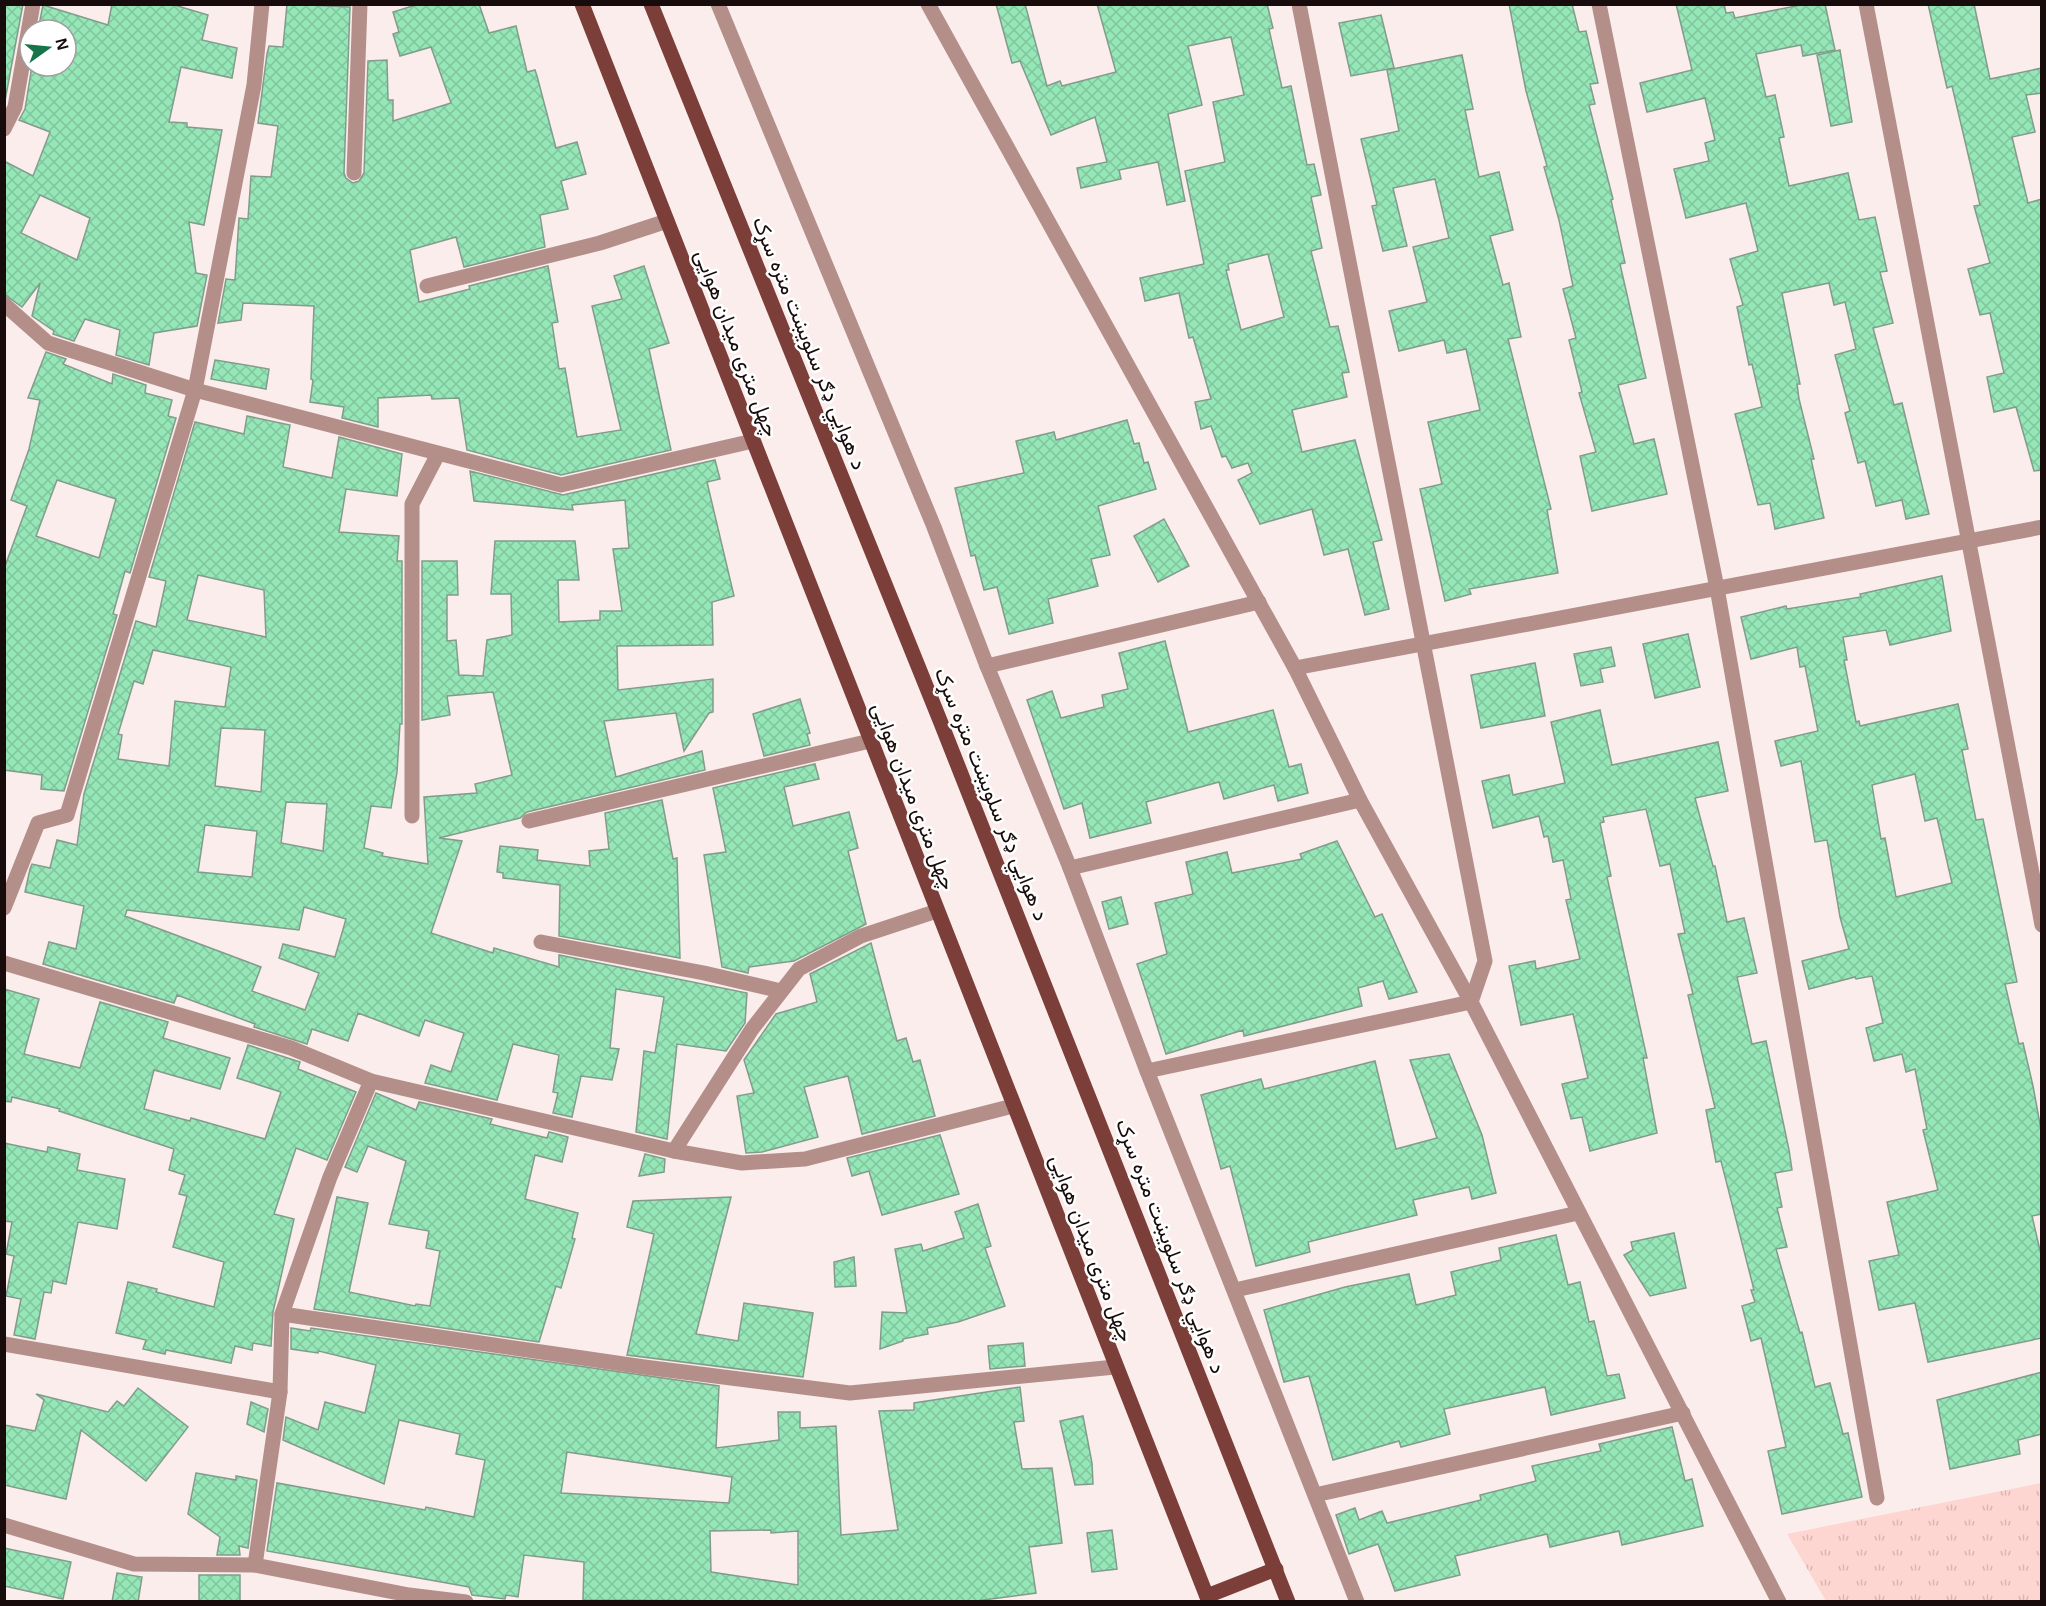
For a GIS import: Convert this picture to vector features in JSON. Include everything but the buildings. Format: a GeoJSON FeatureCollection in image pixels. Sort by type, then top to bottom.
{"type":"FeatureCollection","features":[{"type":"Feature","properties":{"kind":"main road","name":"چهل متری میدان هوایی"},"geometry":{"type":"LineString","coordinates":[[582,4],[1208,1599]]}},
{"type":"Feature","properties":{"kind":"main road","name":"د هوايي ډګر سلویښت متره سړک"},"geometry":{"type":"LineString","coordinates":[[651,4],[950,745],[1288,1602]]}},
{"type":"Feature","properties":{"kind":"main road"},"geometry":{"type":"LineString","coordinates":[[1208,1599],[1275,1569]]}},
{"type":"Feature","properties":{"kind":"street"},"geometry":{"type":"LineString","coordinates":[[4,129],[15,107],[33,4]]}},
{"type":"Feature","properties":{"kind":"street"},"geometry":{"type":"LineString","coordinates":[[4,908],[38,823],[68,815],[195,390],[254,85],[262,4]]}},
{"type":"Feature","properties":{"kind":"street"},"geometry":{"type":"LineString","coordinates":[[354,173],[360,4]]}},
{"type":"Feature","properties":{"kind":"street"},"geometry":{"type":"LineString","coordinates":[[718,4],[929,516],[987,666],[1070,868],[1147,1071],[1357,1602]]}},
{"type":"Feature","properties":{"kind":"street"},"geometry":{"type":"LineString","coordinates":[[928,4],[1295,668],[1360,800],[1471,1002],[1779,1602]]}},
{"type":"Feature","properties":{"kind":"street"},"geometry":{"type":"LineString","coordinates":[[1299,4],[1485,961],[1471,1002]]}},
{"type":"Feature","properties":{"kind":"street"},"geometry":{"type":"LineString","coordinates":[[1599,4],[1717,588],[1877,1498]]}},
{"type":"Feature","properties":{"kind":"street"},"geometry":{"type":"LineString","coordinates":[[1866,4],[2042,925]]}},
{"type":"Feature","properties":{"kind":"street"},"geometry":{"type":"LineString","coordinates":[[426,286],[600,243],[667,221]]}},
{"type":"Feature","properties":{"kind":"street"},"geometry":{"type":"LineString","coordinates":[[4,304],[48,344],[195,390],[561,485],[753,441]]}},
{"type":"Feature","properties":{"kind":"street"},"geometry":{"type":"LineString","coordinates":[[412,816],[412,504],[438,454]]}},
{"type":"Feature","properties":{"kind":"street"},"geometry":{"type":"LineString","coordinates":[[1295,668],[2042,527]]}},
{"type":"Feature","properties":{"kind":"street"},"geometry":{"type":"LineString","coordinates":[[987,666],[1259,602]]}},
{"type":"Feature","properties":{"kind":"street"},"geometry":{"type":"LineString","coordinates":[[529,821],[870,741]]}},
{"type":"Feature","properties":{"kind":"street"},"geometry":{"type":"LineString","coordinates":[[1070,868],[1360,800]]}},
{"type":"Feature","properties":{"kind":"street"},"geometry":{"type":"LineString","coordinates":[[674,1151],[752,1029],[799,969],[861,936],[937,911]]}},
{"type":"Feature","properties":{"kind":"street"},"geometry":{"type":"LineString","coordinates":[[541,942],[704,973],[781,991]]}},
{"type":"Feature","properties":{"kind":"street"},"geometry":{"type":"LineString","coordinates":[[4,963],[291,1048],[371,1080],[674,1151],[742,1163],[805,1159],[1013,1106]]}},
{"type":"Feature","properties":{"kind":"street"},"geometry":{"type":"LineString","coordinates":[[1147,1071],[1471,1002]]}},
{"type":"Feature","properties":{"kind":"street"},"geometry":{"type":"LineString","coordinates":[[255,1566],[280,1392],[282,1314],[330,1177],[371,1080]]}},
{"type":"Feature","properties":{"kind":"street"},"geometry":{"type":"LineString","coordinates":[[1235,1290],[1578,1214]]}},
{"type":"Feature","properties":{"kind":"street"},"geometry":{"type":"LineString","coordinates":[[282,1314],[644,1367],[850,1393],[1115,1366]]}},
{"type":"Feature","properties":{"kind":"street"},"geometry":{"type":"LineString","coordinates":[[4,1344],[280,1392]]}},
{"type":"Feature","properties":{"kind":"street"},"geometry":{"type":"LineString","coordinates":[[1315,1495],[1683,1413]]}},
{"type":"Feature","properties":{"kind":"street"},"geometry":{"type":"LineString","coordinates":[[4,1525],[134,1564],[255,1566],[409,1595],[466,1602]]}},
{"type":"Feature","properties":{"kind":"green space"},"geometry":{"type":"Polygon","coordinates":[[[2041,1483],[2041,1601],[1826,1601],[1787,1534],[2041,1483]]]}}]}
